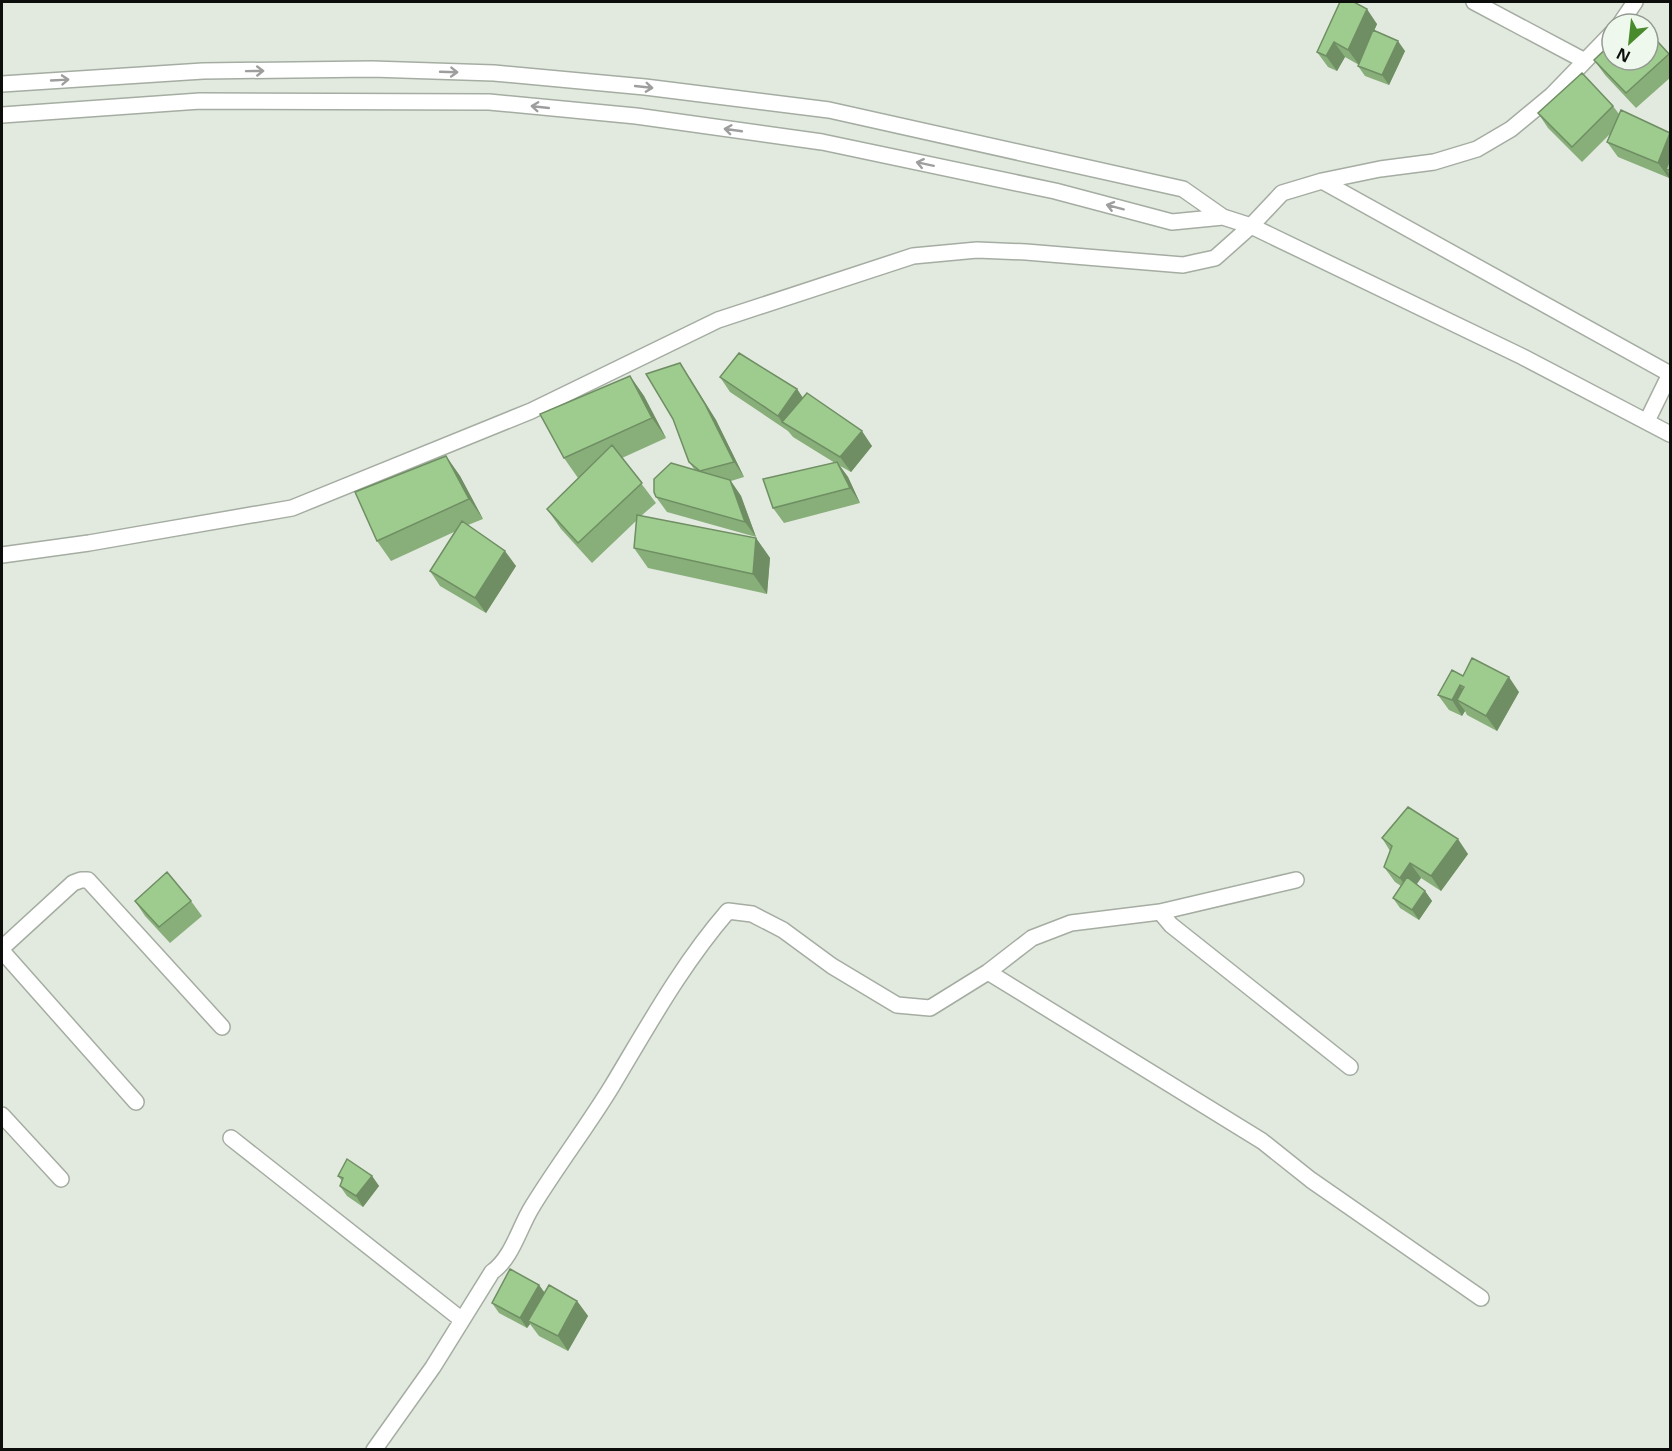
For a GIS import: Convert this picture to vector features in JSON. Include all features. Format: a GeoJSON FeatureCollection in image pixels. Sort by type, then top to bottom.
{"type":"FeatureCollection","features":[{"type":"Feature","properties":{"kind":"street"},"geometry":{"type":"LineString","coordinates":[[1474,2],[1586,61]]}},
{"type":"Feature","properties":{"kind":"street"},"geometry":{"type":"LineString","coordinates":[[2,555],[88,543],[292,508],[531,411],[718,320],[913,256],[977,250],[1183,265],[1215,258],[1251,226],[1282,193],[1322,181],[1380,169],[1434,162],[1477,148],[1519,123],[1552,95],[1600,46]]}},
{"type":"Feature","properties":{"kind":"street"},"geometry":{"type":"LineString","coordinates":[[2,84],[203,71],[372,69],[494,73],[645,87],[829,110],[1183,189],[1223,217],[1251,226],[1523,357],[1671,434]]}},
{"type":"Feature","properties":{"kind":"street"},"geometry":{"type":"LineString","coordinates":[[2,115],[200,101],[489,102],[636,116],[822,142],[1054,191],[1172,222],[1223,217]]}},
{"type":"Feature","properties":{"kind":"street"},"geometry":{"type":"LineString","coordinates":[[1322,181],[1671,374],[1647,421]]}},
{"type":"Feature","properties":{"kind":"street"},"geometry":{"type":"LineString","coordinates":[[136,1102],[2,950],[73,883],[88,880],[222,1027]]}},
{"type":"Feature","properties":{"kind":"street"},"geometry":{"type":"LineString","coordinates":[[374,1449],[433,1367],[492,1272],[502,1265],[531,1208],[611,1088],[650,1020],[705,937],[728,911],[752,914],[783,930],[832,966],[897,1005],[930,1008],[988,972],[1032,938],[1071,923],[1160,912],[1296,880]]}},
{"type":"Feature","properties":{"kind":"street"},"geometry":{"type":"LineString","coordinates":[[1160,912],[1171,926],[1350,1067]]}},
{"type":"Feature","properties":{"kind":"street"},"geometry":{"type":"LineString","coordinates":[[988,972],[1262,1141],[1311,1180],[1481,1298]]}},
{"type":"Feature","properties":{"kind":"street"},"geometry":{"type":"LineString","coordinates":[[2,1114],[61,1179]]}},
{"type":"Feature","properties":{"kind":"street"},"geometry":{"type":"LineString","coordinates":[[231,1138],[462,1320]]}},
{"type":"Feature","properties":{"kind":"building"},"geometry":{"type":"Polygon","coordinates":[[[1340,2],[1354,2],[1367,9],[1348,50],[1334,42],[1326,56],[1317,52],[1340,2]]]}},
{"type":"Feature","properties":{"kind":"building"},"geometry":{"type":"Polygon","coordinates":[[[1373,30],[1398,41],[1382,75],[1358,66],[1373,30]]]}},
{"type":"Feature","properties":{"kind":"building"},"geometry":{"type":"Polygon","coordinates":[[[1660,44],[1669,54],[1660,62],[1660,44]]]}},
{"type":"Feature","properties":{"kind":"building"},"geometry":{"type":"Polygon","coordinates":[[[1600,54],[1600,66],[1594,60],[1600,54]]]}},
{"type":"Feature","properties":{"kind":"building"},"geometry":{"type":"Polygon","coordinates":[[[1606,72],[1649,72],[1626,93],[1606,72]]]}},
{"type":"Feature","properties":{"kind":"building"},"geometry":{"type":"Polygon","coordinates":[[[1582,73],[1613,106],[1572,147],[1538,113],[1582,73]]]}},
{"type":"Feature","properties":{"kind":"building"},"geometry":{"type":"Polygon","coordinates":[[[1621,110],[1670,133],[1658,163],[1607,142],[1621,110]]]}},
{"type":"Feature","properties":{"kind":"building"},"geometry":{"type":"Polygon","coordinates":[[[1671,157],[1671,171],[1666,169],[1671,157]]]}},
{"type":"Feature","properties":{"kind":"building"},"geometry":{"type":"Polygon","coordinates":[[[739,353],[797,389],[778,416],[720,377],[739,353]]]}},
{"type":"Feature","properties":{"kind":"building"},"geometry":{"type":"Polygon","coordinates":[[[680,363],[705,404],[734,462],[700,471],[689,462],[673,419],[646,374],[680,363]]]}},
{"type":"Feature","properties":{"kind":"building"},"geometry":{"type":"Polygon","coordinates":[[[630,376],[652,418],[564,458],[540,414],[630,376]]]}},
{"type":"Feature","properties":{"kind":"building"},"geometry":{"type":"Polygon","coordinates":[[[807,393],[862,431],[840,457],[782,422],[807,393]]]}},
{"type":"Feature","properties":{"kind":"building"},"geometry":{"type":"Polygon","coordinates":[[[612,445],[642,483],[578,543],[547,509],[612,445]]]}},
{"type":"Feature","properties":{"kind":"building"},"geometry":{"type":"Polygon","coordinates":[[[446,456],[469,499],[377,541],[355,492],[446,456]]]}},
{"type":"Feature","properties":{"kind":"building"},"geometry":{"type":"Polygon","coordinates":[[[837,462],[850,488],[773,508],[763,479],[837,462]]]}},
{"type":"Feature","properties":{"kind":"building"},"geometry":{"type":"Polygon","coordinates":[[[671,463],[730,480],[745,522],[656,497],[654,479],[671,463]]]}},
{"type":"Feature","properties":{"kind":"building"},"geometry":{"type":"Polygon","coordinates":[[[637,515],[756,538],[753,574],[634,548],[637,515]]]}},
{"type":"Feature","properties":{"kind":"building"},"geometry":{"type":"Polygon","coordinates":[[[462,521],[505,551],[475,598],[430,571],[462,521]]]}},
{"type":"Feature","properties":{"kind":"building"},"geometry":{"type":"Polygon","coordinates":[[[1472,658],[1509,677],[1486,716],[1457,700],[1464,687],[1460,685],[1452,700],[1438,695],[1452,670],[1463,676],[1472,658]]]}},
{"type":"Feature","properties":{"kind":"building"},"geometry":{"type":"Polygon","coordinates":[[[1408,807],[1458,839],[1431,876],[1410,863],[1400,878],[1384,867],[1392,846],[1382,838],[1408,807]]]}},
{"type":"Feature","properties":{"kind":"building"},"geometry":{"type":"Polygon","coordinates":[[[167,872],[191,901],[159,927],[135,901],[167,872]]]}},
{"type":"Feature","properties":{"kind":"building"},"geometry":{"type":"Polygon","coordinates":[[[1407,877],[1425,891],[1412,910],[1393,898],[1407,877]]]}},
{"type":"Feature","properties":{"kind":"building"},"geometry":{"type":"Polygon","coordinates":[[[347,1159],[372,1176],[356,1196],[340,1186],[343,1178],[338,1176],[347,1159]]]}},
{"type":"Feature","properties":{"kind":"building"},"geometry":{"type":"Polygon","coordinates":[[[510,1269],[539,1285],[520,1318],[492,1303],[510,1269]]]}},
{"type":"Feature","properties":{"kind":"building"},"geometry":{"type":"Polygon","coordinates":[[[549,1285],[577,1301],[558,1336],[528,1321],[549,1285]]]}}]}
